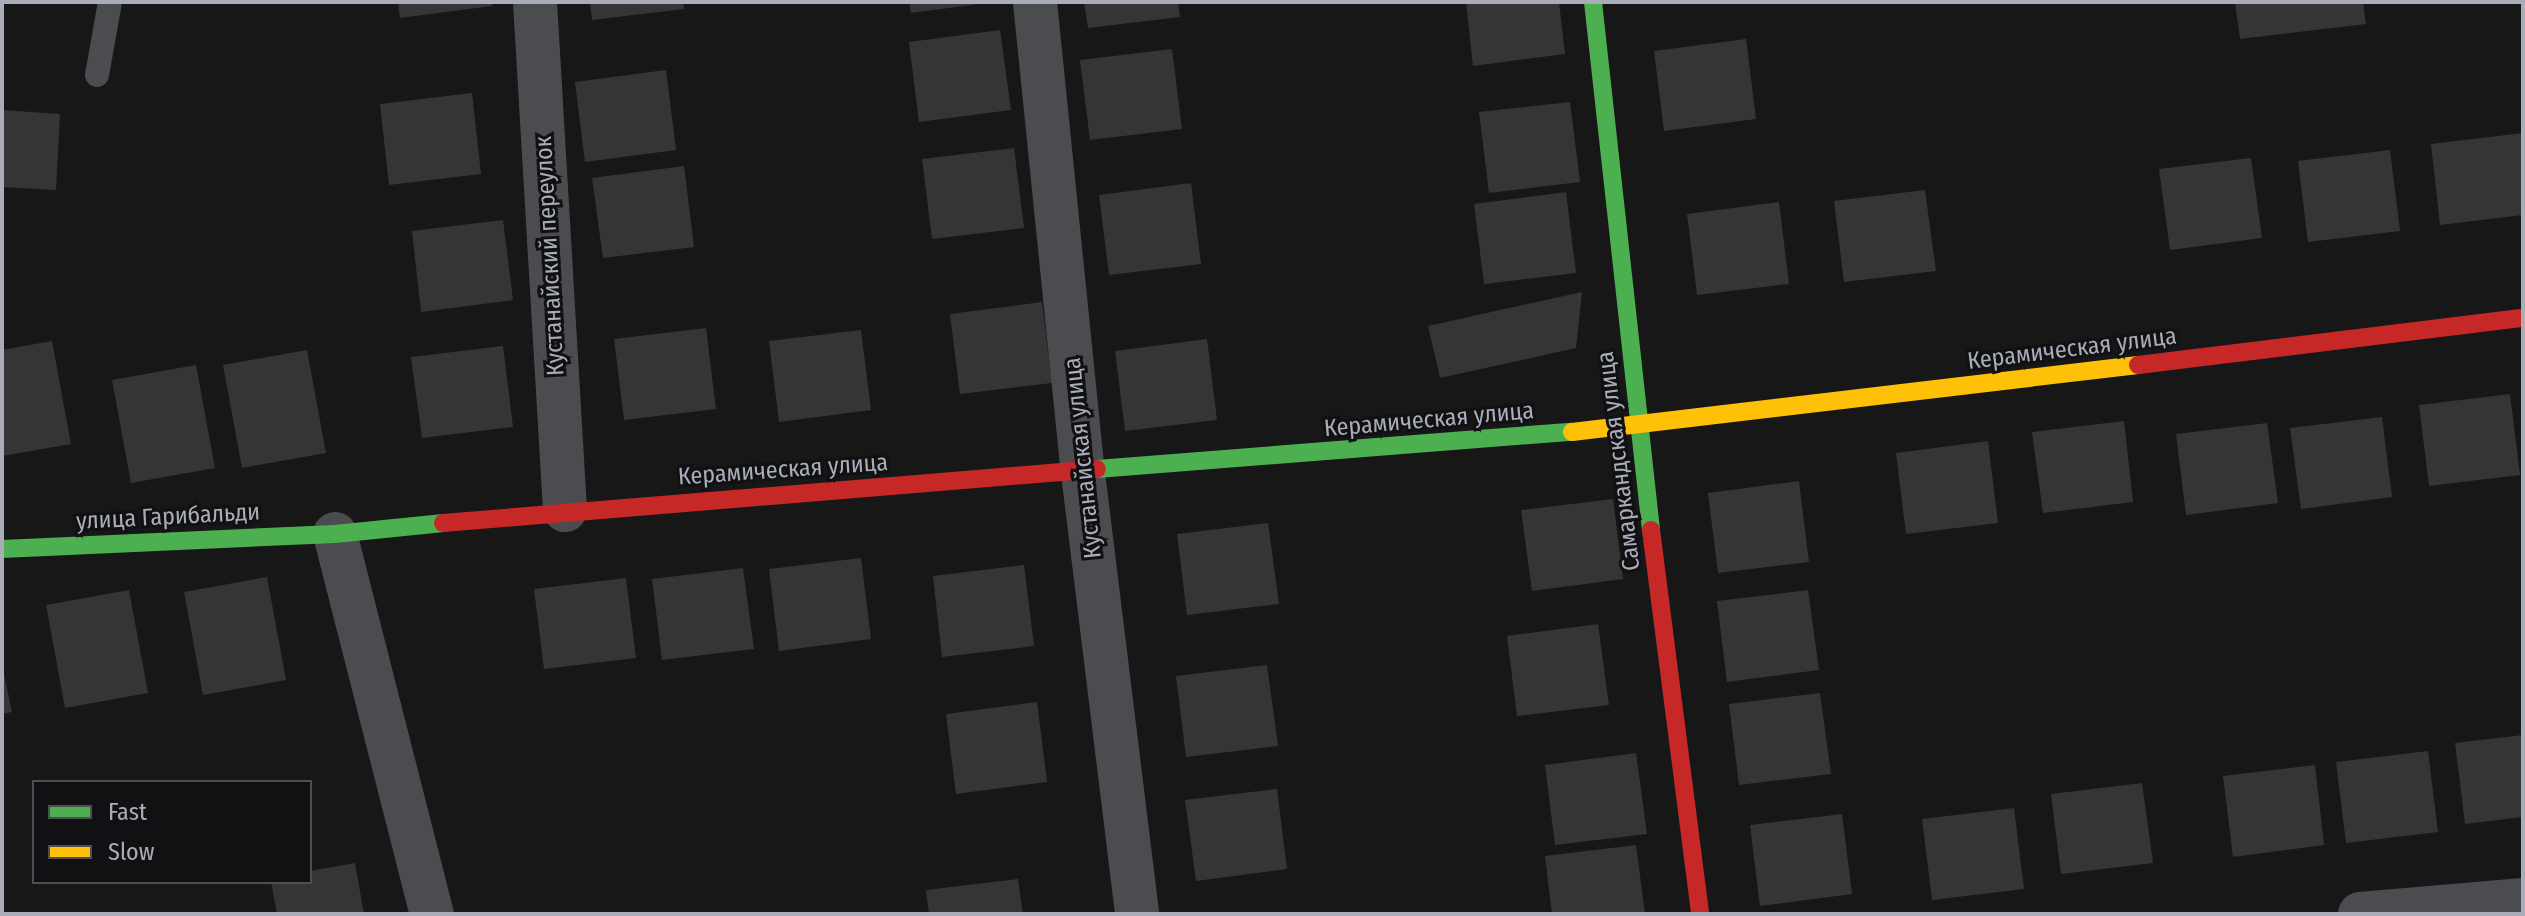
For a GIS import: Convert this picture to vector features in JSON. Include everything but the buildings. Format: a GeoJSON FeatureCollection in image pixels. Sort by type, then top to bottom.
{"type":"FeatureCollection","features":[{"type":"Feature","properties":{"kind":"street","name":"Кустанайский переулок"},"geometry":{"type":"LineString","coordinates":[[535,2],[565,510]]}},
{"type":"Feature","properties":{"kind":"street","name":"Кустанайская улица"},"geometry":{"type":"LineString","coordinates":[[1035,2],[1083,473],[1137,914]]}},
{"type":"Feature","properties":{"kind":"street","name":"Самаркандская улица"},"geometry":{"type":"LineString","coordinates":[[1593,2],[1638,427],[1700,914]]}},
{"type":"Feature","properties":{"kind":"street","name":"Керамическая улица"},"geometry":{"type":"LineString","coordinates":[[335,534],[565,510],[1083,473],[1638,427],[2523,318]]}},
{"type":"Feature","properties":{"kind":"street","name":"улица Гарибальди"},"geometry":{"type":"LineString","coordinates":[[2,549],[335,534]]}},
{"type":"Feature","properties":{"kind":"street"},"geometry":{"type":"LineString","coordinates":[[335,534],[432,914]]}},
{"type":"Feature","properties":{"kind":"street"},"geometry":{"type":"LineString","coordinates":[[2360,914],[2523,900]]}},
{"type":"Feature","properties":{"kind":"lane"},"geometry":{"type":"LineString","coordinates":[[97,75],[110,2]]}},
{"type":"Feature","properties":{"kind":"traffic: fast"},"geometry":{"type":"LineString","coordinates":[[1593,2],[1651,530]]}},
{"type":"Feature","properties":{"kind":"traffic: fast"},"geometry":{"type":"LineString","coordinates":[[1097,469],[1572,432]]}},
{"type":"Feature","properties":{"kind":"traffic: fast"},"geometry":{"type":"LineString","coordinates":[[2,549],[335,534],[443,523]]}},
{"type":"Feature","properties":{"kind":"traffic: slow"},"geometry":{"type":"LineString","coordinates":[[1572,432],[2138,365]]}},
{"type":"Feature","properties":{"kind":"traffic: jam"},"geometry":{"type":"LineString","coordinates":[[2138,365],[2523,318]]}},
{"type":"Feature","properties":{"kind":"traffic: jam"},"geometry":{"type":"LineString","coordinates":[[443,523],[1097,469]]}},
{"type":"Feature","properties":{"kind":"traffic: jam"},"geometry":{"type":"LineString","coordinates":[[1651,530],[1700,914]]}}]}
